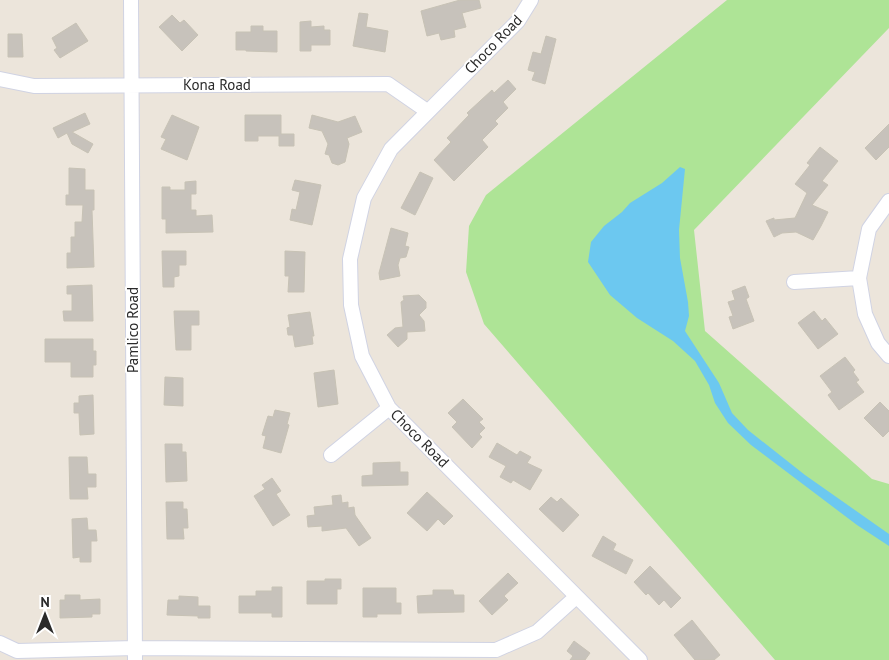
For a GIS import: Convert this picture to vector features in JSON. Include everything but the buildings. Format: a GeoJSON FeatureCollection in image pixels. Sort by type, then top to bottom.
{"type":"FeatureCollection","features":[{"type":"Feature","properties":{"kind":"street","name":"Pamlico Road"},"geometry":{"type":"LineString","coordinates":[[131,0],[130,84],[135,654]]}},
{"type":"Feature","properties":{"kind":"street","name":"Choco Road"},"geometry":{"type":"LineString","coordinates":[[531,0],[518,21],[391,149],[364,198],[350,259],[351,306],[362,356],[389,408],[640,660]]}},
{"type":"Feature","properties":{"kind":"street","name":"Kona Road"},"geometry":{"type":"LineString","coordinates":[[0,79],[34,86],[388,84],[427,111]]}},
{"type":"Feature","properties":{"kind":"street"},"geometry":{"type":"LineString","coordinates":[[889,201],[869,229],[859,278],[865,314],[878,343],[889,356]]}},
{"type":"Feature","properties":{"kind":"street"},"geometry":{"type":"LineString","coordinates":[[794,282],[859,278]]}},
{"type":"Feature","properties":{"kind":"street"},"geometry":{"type":"LineString","coordinates":[[331,455],[389,408]]}},
{"type":"Feature","properties":{"kind":"street"},"geometry":{"type":"LineString","coordinates":[[0,643],[17,651],[135,654],[496,650],[537,632],[576,597]]}},
{"type":"Feature","properties":{"kind":"green space"},"geometry":{"type":"Polygon","coordinates":[[[727,0],[889,0],[889,28],[694,230],[705,331],[872,479],[889,484],[889,660],[775,660],[484,324],[466,272],[469,226],[486,195],[727,0]]]}},
{"type":"Feature","properties":{"kind":"water"},"geometry":{"type":"Polygon","coordinates":[[[680,167],[685,169],[679,230],[680,258],[689,316],[685,331],[719,383],[732,413],[748,430],[805,475],[889,534],[889,546],[857,525],[751,445],[728,423],[715,403],[709,385],[695,361],[673,341],[637,318],[610,295],[588,262],[591,242],[604,226],[630,203],[662,183],[680,167]]]}}]}
